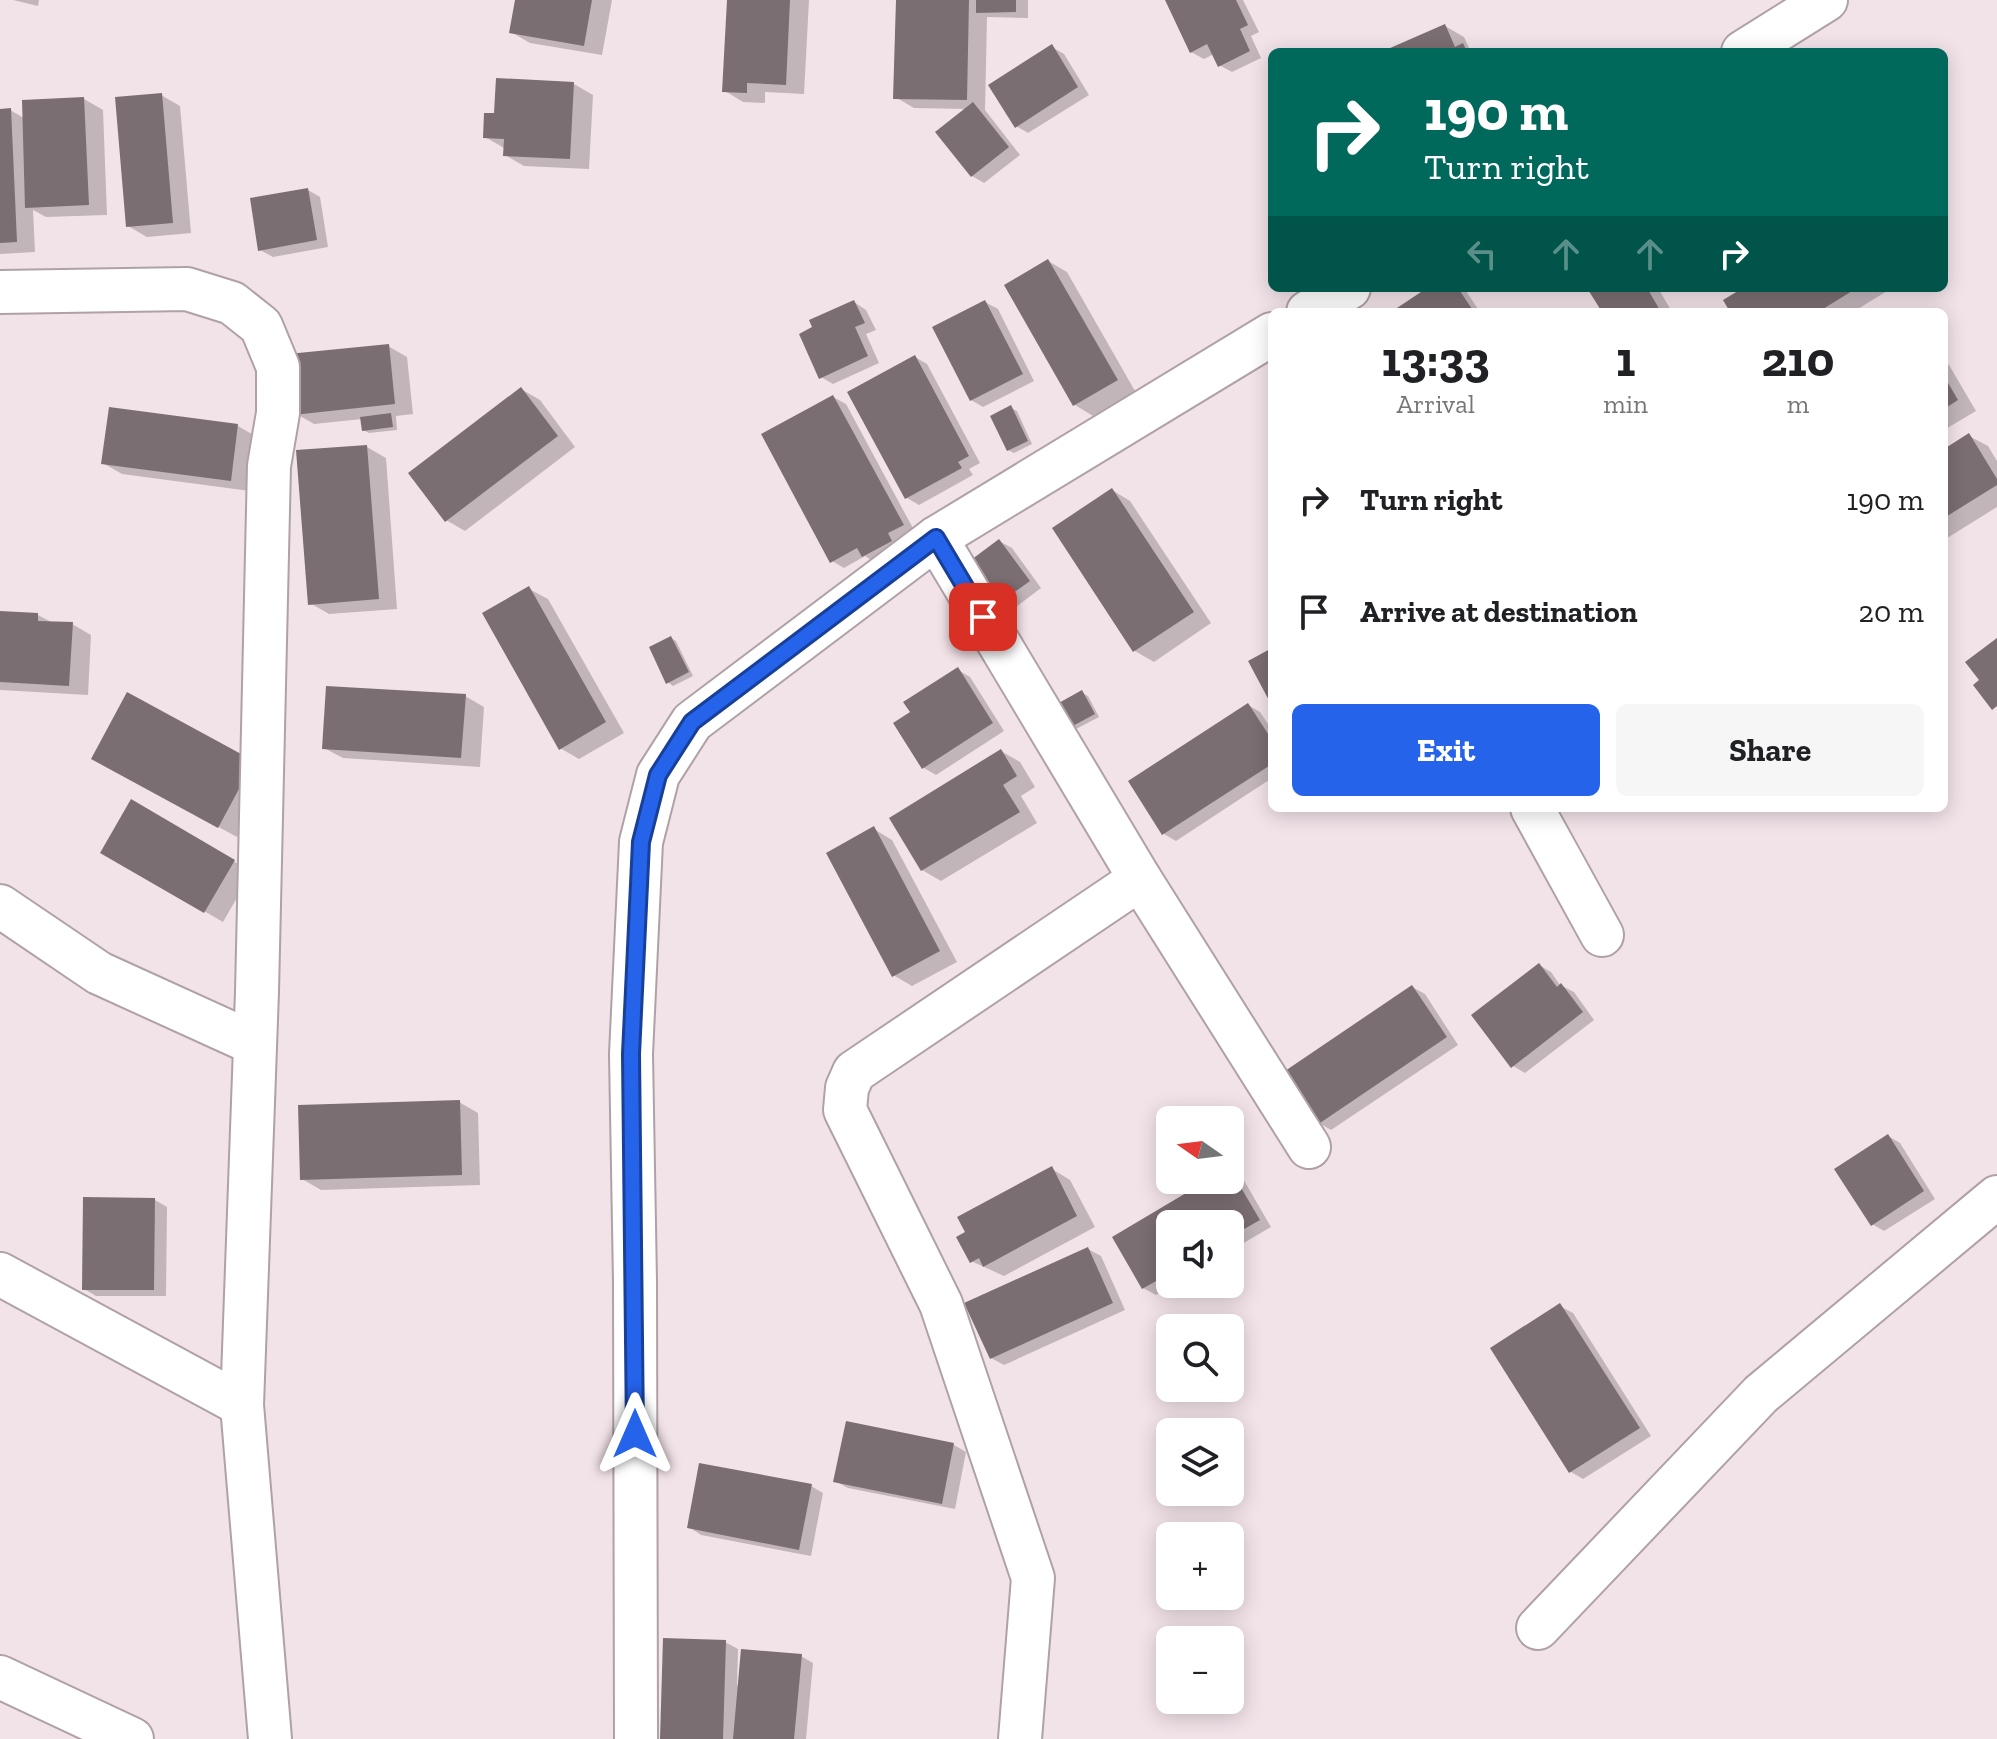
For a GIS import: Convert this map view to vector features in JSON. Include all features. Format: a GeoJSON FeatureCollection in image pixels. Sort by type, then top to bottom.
{"type":"FeatureCollection","features":[{"type":"Feature","properties":{"kind":"street"},"geometry":{"type":"LineString","coordinates":[[1749,48],[1826,0]]}},
{"type":"Feature","properties":{"kind":"street"},"geometry":{"type":"LineString","coordinates":[[0,292],[187,289],[232,303],[261,326],[278,367],[278,413],[269,466],[255,1044],[242,1405],[270,1739]]}},
{"type":"Feature","properties":{"kind":"street"},"geometry":{"type":"LineString","coordinates":[[1315,308],[1342,292]]}},
{"type":"Feature","properties":{"kind":"street"},"geometry":{"type":"LineString","coordinates":[[636,1739],[631,1054],[641,842],[658,775],[692,722],[936,538],[1268,336]]}},
{"type":"Feature","properties":{"kind":"street"},"geometry":{"type":"LineString","coordinates":[[936,538],[1140,879],[1309,1147]]}},
{"type":"Feature","properties":{"kind":"street"},"geometry":{"type":"LineString","coordinates":[[1534,812],[1602,935]]}},
{"type":"Feature","properties":{"kind":"street"},"geometry":{"type":"LineString","coordinates":[[1020,1739],[1033,1578],[941,1304],[845,1110],[847,1088],[854,1072],[1140,879]]}},
{"type":"Feature","properties":{"kind":"street"},"geometry":{"type":"LineString","coordinates":[[0,906],[99,973],[255,1044]]}},
{"type":"Feature","properties":{"kind":"street"},"geometry":{"type":"LineString","coordinates":[[1538,1628],[1761,1394],[1997,1197]]}},
{"type":"Feature","properties":{"kind":"street"},"geometry":{"type":"LineString","coordinates":[[0,1274],[242,1405]]}},
{"type":"Feature","properties":{"kind":"street"},"geometry":{"type":"LineString","coordinates":[[0,1677],[132,1739]]}},
{"type":"Feature","properties":{"kind":"building"},"geometry":{"type":"Polygon","coordinates":[[[515,0],[592,0],[584,46],[509,33],[515,0]]]}},
{"type":"Feature","properties":{"kind":"building"},"geometry":{"type":"Polygon","coordinates":[[[727,0],[790,0],[786,85],[747,83],[747,93],[722,92],[727,0]]]}},
{"type":"Feature","properties":{"kind":"building"},"geometry":{"type":"Polygon","coordinates":[[[896,0],[969,0],[967,100],[893,99],[896,0]]]}},
{"type":"Feature","properties":{"kind":"building"},"geometry":{"type":"Polygon","coordinates":[[[976,0],[1016,0],[1016,12],[976,13],[976,0]]]}},
{"type":"Feature","properties":{"kind":"building"},"geometry":{"type":"Polygon","coordinates":[[[1165,0],[1236,0],[1248,25],[1240,29],[1250,51],[1218,67],[1207,44],[1190,53],[1165,0]]]}},
{"type":"Feature","properties":{"kind":"building"},"geometry":{"type":"Polygon","coordinates":[[[1445,24],[1455,47],[1463,43],[1465,48],[1390,48],[1445,24]]]}},
{"type":"Feature","properties":{"kind":"building"},"geometry":{"type":"Polygon","coordinates":[[[1052,44],[1078,87],[1015,128],[988,85],[1052,44]]]}},
{"type":"Feature","properties":{"kind":"building"},"geometry":{"type":"Polygon","coordinates":[[[496,78],[574,82],[570,159],[503,156],[504,139],[483,138],[484,113],[494,113],[496,78]]]}},
{"type":"Feature","properties":{"kind":"building"},"geometry":{"type":"Polygon","coordinates":[[[162,93],[173,223],[126,227],[115,97],[162,93]]]}},
{"type":"Feature","properties":{"kind":"building"},"geometry":{"type":"Polygon","coordinates":[[[84,97],[89,205],[25,208],[22,100],[84,97]]]}},
{"type":"Feature","properties":{"kind":"building"},"geometry":{"type":"Polygon","coordinates":[[[973,102],[1009,147],[971,177],[935,132],[973,102]]]}},
{"type":"Feature","properties":{"kind":"building"},"geometry":{"type":"Polygon","coordinates":[[[11,108],[17,242],[0,243],[0,109],[11,108]]]}},
{"type":"Feature","properties":{"kind":"building"},"geometry":{"type":"Polygon","coordinates":[[[308,188],[317,240],[258,251],[250,198],[308,188]]]}},
{"type":"Feature","properties":{"kind":"building"},"geometry":{"type":"Polygon","coordinates":[[[1048,259],[1118,380],[1073,406],[1004,285],[1048,259]]]}},
{"type":"Feature","properties":{"kind":"building"},"geometry":{"type":"Polygon","coordinates":[[[1421,292],[1461,292],[1471,308],[1397,308],[1421,292]]]}},
{"type":"Feature","properties":{"kind":"building"},"geometry":{"type":"Polygon","coordinates":[[[1590,292],[1649,292],[1659,308],[1600,308],[1590,292]]]}},
{"type":"Feature","properties":{"kind":"building"},"geometry":{"type":"Polygon","coordinates":[[[1736,292],[1850,292],[1824,308],[1728,308],[1723,300],[1736,292]]]}},
{"type":"Feature","properties":{"kind":"building"},"geometry":{"type":"Polygon","coordinates":[[[854,300],[865,323],[855,327],[868,356],[819,379],[799,334],[812,327],[809,320],[854,300]]]}},
{"type":"Feature","properties":{"kind":"building"},"geometry":{"type":"Polygon","coordinates":[[[985,300],[1023,374],[970,401],[932,327],[985,300]]]}},
{"type":"Feature","properties":{"kind":"building"},"geometry":{"type":"Polygon","coordinates":[[[389,344],[395,404],[293,415],[288,354],[389,344]]]}},
{"type":"Feature","properties":{"kind":"building"},"geometry":{"type":"Polygon","coordinates":[[[915,355],[969,456],[958,462],[962,468],[905,499],[847,392],[915,355]]]}},
{"type":"Feature","properties":{"kind":"building"},"geometry":{"type":"Polygon","coordinates":[[[1948,383],[1958,400],[1948,406],[1948,383]]]}},
{"type":"Feature","properties":{"kind":"building"},"geometry":{"type":"Polygon","coordinates":[[[521,387],[558,436],[445,522],[408,473],[521,387]]]}},
{"type":"Feature","properties":{"kind":"building"},"geometry":{"type":"Polygon","coordinates":[[[833,395],[904,525],[888,533],[892,541],[862,557],[857,548],[830,563],[761,434],[833,395]]]}},
{"type":"Feature","properties":{"kind":"building"},"geometry":{"type":"Polygon","coordinates":[[[1011,405],[1028,441],[1007,451],[990,416],[1011,405]]]}},
{"type":"Feature","properties":{"kind":"building"},"geometry":{"type":"Polygon","coordinates":[[[109,407],[238,424],[231,481],[101,464],[109,407]]]}},
{"type":"Feature","properties":{"kind":"building"},"geometry":{"type":"Polygon","coordinates":[[[391,413],[393,427],[362,431],[360,417],[391,413]]]}},
{"type":"Feature","properties":{"kind":"building"},"geometry":{"type":"Polygon","coordinates":[[[1969,433],[1997,479],[1997,485],[1948,516],[1948,446],[1969,433]]]}},
{"type":"Feature","properties":{"kind":"building"},"geometry":{"type":"Polygon","coordinates":[[[367,445],[379,599],[308,605],[296,450],[367,445]]]}},
{"type":"Feature","properties":{"kind":"building"},"geometry":{"type":"Polygon","coordinates":[[[1112,488],[1194,612],[1133,652],[1052,528],[1112,488]]]}},
{"type":"Feature","properties":{"kind":"building"},"geometry":{"type":"Polygon","coordinates":[[[999,539],[1030,581],[1002,601],[971,560],[999,539]]]}},
{"type":"Feature","properties":{"kind":"building"},"geometry":{"type":"Polygon","coordinates":[[[529,586],[606,722],[559,750],[482,613],[529,586]]]}},
{"type":"Feature","properties":{"kind":"building"},"geometry":{"type":"Polygon","coordinates":[[[0,611],[38,613],[38,621],[73,622],[69,686],[0,682],[0,611]]]}},
{"type":"Feature","properties":{"kind":"building"},"geometry":{"type":"Polygon","coordinates":[[[671,636],[689,672],[666,684],[649,647],[671,636]]]}},
{"type":"Feature","properties":{"kind":"building"},"geometry":{"type":"Polygon","coordinates":[[[1997,638],[1997,706],[1992,710],[1973,685],[1979,680],[1965,662],[1997,638]]]}},
{"type":"Feature","properties":{"kind":"building"},"geometry":{"type":"Polygon","coordinates":[[[1268,650],[1268,698],[1248,661],[1268,650]]]}},
{"type":"Feature","properties":{"kind":"building"},"geometry":{"type":"Polygon","coordinates":[[[958,667],[993,723],[922,769],[893,723],[910,712],[903,702],[958,667]]]}},
{"type":"Feature","properties":{"kind":"building"},"geometry":{"type":"Polygon","coordinates":[[[326,686],[466,694],[461,758],[322,749],[326,686]]]}},
{"type":"Feature","properties":{"kind":"building"},"geometry":{"type":"Polygon","coordinates":[[[1082,690],[1095,714],[1069,728],[1057,704],[1082,690]]]}},
{"type":"Feature","properties":{"kind":"building"},"geometry":{"type":"Polygon","coordinates":[[[127,692],[254,761],[218,828],[91,759],[127,692]]]}},
{"type":"Feature","properties":{"kind":"building"},"geometry":{"type":"Polygon","coordinates":[[[1248,703],[1268,734],[1268,767],[1162,835],[1128,781],[1248,703]]]}},
{"type":"Feature","properties":{"kind":"building"},"geometry":{"type":"Polygon","coordinates":[[[1001,749],[1017,776],[1003,785],[1020,812],[921,871],[889,818],[1001,749]]]}},
{"type":"Feature","properties":{"kind":"building"},"geometry":{"type":"Polygon","coordinates":[[[131,799],[235,860],[204,913],[100,853],[131,799]]]}},
{"type":"Feature","properties":{"kind":"building"},"geometry":{"type":"Polygon","coordinates":[[[874,826],[940,951],[892,977],[826,853],[874,826]]]}},
{"type":"Feature","properties":{"kind":"building"},"geometry":{"type":"Polygon","coordinates":[[[1539,963],[1557,987],[1561,983],[1583,1012],[1511,1068],[1471,1015],[1539,963]]]}},
{"type":"Feature","properties":{"kind":"building"},"geometry":{"type":"Polygon","coordinates":[[[1412,985],[1447,1037],[1317,1125],[1282,1073],[1412,985]]]}},
{"type":"Feature","properties":{"kind":"building"},"geometry":{"type":"Polygon","coordinates":[[[460,1100],[462,1175],[300,1180],[298,1105],[460,1100]]]}},
{"type":"Feature","properties":{"kind":"building"},"geometry":{"type":"Polygon","coordinates":[[[1888,1134],[1924,1191],[1871,1226],[1834,1169],[1888,1134]]]}},
{"type":"Feature","properties":{"kind":"building"},"geometry":{"type":"Polygon","coordinates":[[[1052,1166],[1077,1216],[983,1267],[979,1258],[970,1263],[956,1237],[965,1232],[957,1217],[1052,1166]]]}},
{"type":"Feature","properties":{"kind":"building"},"geometry":{"type":"Polygon","coordinates":[[[1244,1193],[1260,1220],[1244,1229],[1244,1210],[1157,1210],[1184,1194],[1244,1193]]]}},
{"type":"Feature","properties":{"kind":"building"},"geometry":{"type":"Polygon","coordinates":[[[83,1197],[155,1198],[154,1290],[82,1290],[83,1197]]]}},
{"type":"Feature","properties":{"kind":"building"},"geometry":{"type":"Polygon","coordinates":[[[1156,1211],[1156,1281],[1142,1289],[1112,1237],[1156,1211]]]}},
{"type":"Feature","properties":{"kind":"building"},"geometry":{"type":"Polygon","coordinates":[[[1088,1247],[1113,1303],[990,1359],[964,1303],[1088,1247]]]}},
{"type":"Feature","properties":{"kind":"building"},"geometry":{"type":"Polygon","coordinates":[[[1560,1303],[1640,1428],[1569,1473],[1490,1348],[1560,1303]]]}},
{"type":"Feature","properties":{"kind":"building"},"geometry":{"type":"Polygon","coordinates":[[[846,1421],[954,1443],[942,1504],[833,1482],[846,1421]]]}},
{"type":"Feature","properties":{"kind":"building"},"geometry":{"type":"Polygon","coordinates":[[[699,1463],[812,1484],[799,1550],[687,1528],[699,1463]]]}},
{"type":"Feature","properties":{"kind":"building"},"geometry":{"type":"Polygon","coordinates":[[[663,1638],[726,1640],[723,1739],[660,1739],[663,1638]]]}},
{"type":"Feature","properties":{"kind":"building"},"geometry":{"type":"Polygon","coordinates":[[[741,1649],[802,1654],[794,1739],[733,1739],[741,1649]]]}},
{"type":"Feature","properties":{"kind":"route"},"geometry":{"type":"LineString","coordinates":[[635,1434],[631,1054],[641,842],[658,775],[692,722],[745,679],[936,538],[983,617]]}}]}
